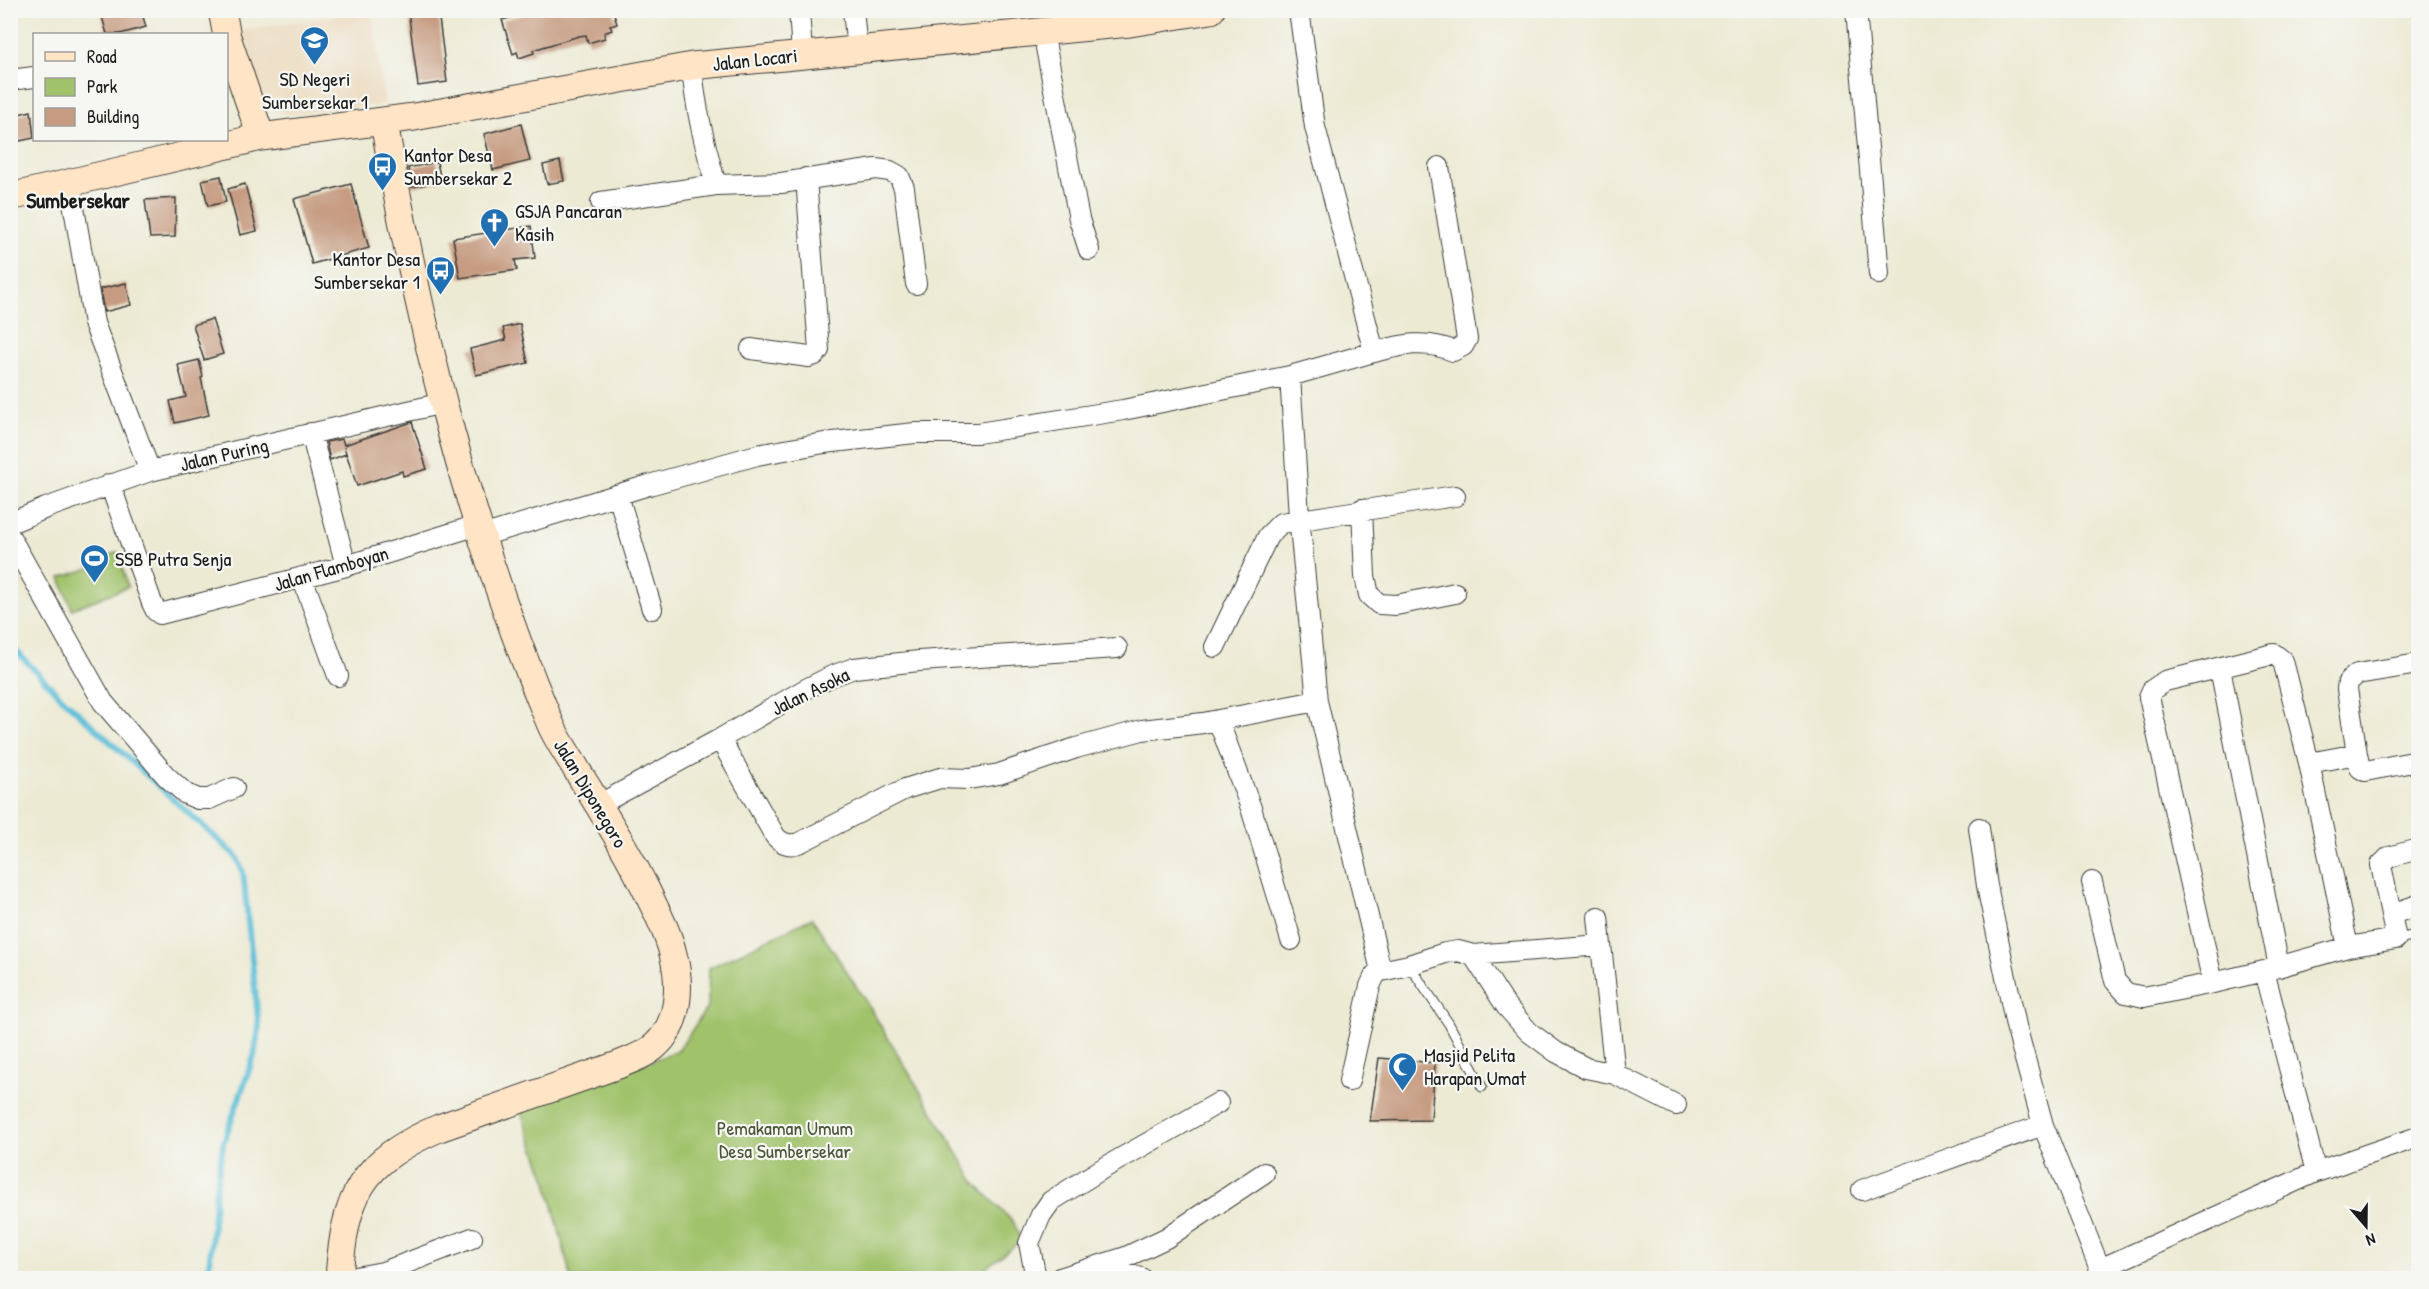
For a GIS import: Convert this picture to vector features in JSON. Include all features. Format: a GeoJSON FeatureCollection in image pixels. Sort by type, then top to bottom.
{"type":"FeatureCollection","features":[{"type":"Feature","properties":{"kind":"main road","name":"Jalan Locari"},"geometry":{"type":"LineString","coordinates":[[10,197],[261,137],[384,122],[692,66],[1043,32],[1128,17],[1211,10]]}},
{"type":"Feature","properties":{"kind":"main road"},"geometry":{"type":"LineString","coordinates":[[225,22],[261,137]]}},
{"type":"Feature","properties":{"kind":"main road","name":"Jalan Diponegoro"},"geometry":{"type":"LineString","coordinates":[[339,1278],[346,1216],[362,1183],[389,1154],[439,1128],[618,1065],[656,1046],[675,1012],[677,991],[674,954],[663,924],[636,868],[551,727],[513,632],[480,531],[443,403],[397,200],[384,122]]}},
{"type":"Feature","properties":{"kind":"street"},"geometry":{"type":"LineString","coordinates":[[799,10],[802,54]]}},
{"type":"Feature","properties":{"kind":"street"},"geometry":{"type":"LineString","coordinates":[[853,10],[858,49]]}},
{"type":"Feature","properties":{"kind":"street"},"geometry":{"type":"LineString","coordinates":[[1299,10],[1315,127],[1374,352]]}},
{"type":"Feature","properties":{"kind":"street"},"geometry":{"type":"LineString","coordinates":[[1856,10],[1879,274]]}},
{"type":"Feature","properties":{"kind":"street"},"geometry":{"type":"LineString","coordinates":[[1043,32],[1079,219],[1089,250]]}},
{"type":"Feature","properties":{"kind":"street"},"geometry":{"type":"LineString","coordinates":[[692,66],[695,103],[704,147],[716,185]]}},
{"type":"Feature","properties":{"kind":"street"},"geometry":{"type":"LineString","coordinates":[[10,80],[33,77]]}},
{"type":"Feature","properties":{"kind":"street","name":"Jalan Flamboyan"},"geometry":{"type":"LineString","coordinates":[[110,484],[156,611],[166,614],[618,495],[757,455],[813,445],[915,433],[978,434],[1123,410],[1290,376],[1414,342],[1440,346],[1453,351],[1463,346],[1467,339],[1439,167]]}},
{"type":"Feature","properties":{"kind":"street"},"geometry":{"type":"LineString","coordinates":[[601,202],[716,185],[781,183],[876,169],[890,171],[899,176],[903,188],[916,284]]}},
{"type":"Feature","properties":{"kind":"street"},"geometry":{"type":"LineString","coordinates":[[751,349],[809,357],[815,355],[819,350],[806,178]]}},
{"type":"Feature","properties":{"kind":"street"},"geometry":{"type":"LineString","coordinates":[[70,184],[94,323],[150,471]]}},
{"type":"Feature","properties":{"kind":"street"},"geometry":{"type":"LineString","coordinates":[[1290,376],[1300,521],[1317,701],[1381,971]]}},
{"type":"Feature","properties":{"kind":"street","name":"Jalan Puring"},"geometry":{"type":"LineString","coordinates":[[10,523],[150,471],[443,403]]}},
{"type":"Feature","properties":{"kind":"street"},"geometry":{"type":"LineString","coordinates":[[311,433],[346,566]]}},
{"type":"Feature","properties":{"kind":"street"},"geometry":{"type":"LineString","coordinates":[[618,495],[652,609]]}},
{"type":"Feature","properties":{"kind":"street"},"geometry":{"type":"LineString","coordinates":[[1215,647],[1268,536],[1281,523],[1455,496]]}},
{"type":"Feature","properties":{"kind":"street"},"geometry":{"type":"LineString","coordinates":[[1362,509],[1365,576],[1369,595],[1379,604],[1396,605],[1455,593]]}},
{"type":"Feature","properties":{"kind":"street"},"geometry":{"type":"LineString","coordinates":[[10,537],[103,702],[166,776],[186,794],[198,799],[209,799],[234,789]]}},
{"type":"Feature","properties":{"kind":"street"},"geometry":{"type":"LineString","coordinates":[[302,577],[338,676]]}},
{"type":"Feature","properties":{"kind":"street","name":"Jalan Asoka"},"geometry":{"type":"LineString","coordinates":[[598,805],[806,689],[854,668],[919,661],[1117,648]]}},
{"type":"Feature","properties":{"kind":"street"},"geometry":{"type":"LineString","coordinates":[[2213,983],[2149,695],[2162,682],[2274,654],[2280,656],[2285,664],[2309,763],[2348,947]]}},
{"type":"Feature","properties":{"kind":"street"},"geometry":{"type":"LineString","coordinates":[[2418,664],[2357,675],[2348,682],[2347,689],[2360,768],[2365,771],[2418,761]]}},
{"type":"Feature","properties":{"kind":"street"},"geometry":{"type":"LineString","coordinates":[[2220,668],[2271,969],[2316,1172]]}},
{"type":"Feature","properties":{"kind":"street"},"geometry":{"type":"LineString","coordinates":[[720,739],[775,836],[791,845],[905,789],[940,778],[969,779],[999,774],[1076,748],[1142,730],[1218,720],[1317,701]]}},
{"type":"Feature","properties":{"kind":"street"},"geometry":{"type":"LineString","coordinates":[[1218,720],[1251,808],[1291,940]]}},
{"type":"Feature","properties":{"kind":"street"},"geometry":{"type":"LineString","coordinates":[[2309,763],[2357,754]]}},
{"type":"Feature","properties":{"kind":"street"},"geometry":{"type":"LineString","coordinates":[[1979,828],[1987,886],[2014,1014],[2043,1125],[2101,1274],[2316,1172],[2418,1137]]}},
{"type":"Feature","properties":{"kind":"street"},"geometry":{"type":"LineString","coordinates":[[2092,882],[2115,981],[2126,993],[2144,997],[2271,969],[2348,947],[2396,939],[2381,866],[2389,857],[2418,849]]}},
{"type":"Feature","properties":{"kind":"street"},"geometry":{"type":"LineString","coordinates":[[2392,914],[2418,905]]}},
{"type":"Feature","properties":{"kind":"street"},"geometry":{"type":"LineString","coordinates":[[1598,917],[1615,1074]]}},
{"type":"Feature","properties":{"kind":"street"},"geometry":{"type":"LineString","coordinates":[[1349,1081],[1370,986],[1375,975],[1381,971],[1458,951],[1473,955],[1601,945]]}},
{"type":"Feature","properties":{"kind":"street"},"geometry":{"type":"LineString","coordinates":[[1473,955],[1506,1006],[1529,1032],[1556,1052],[1586,1068],[1615,1074],[1676,1105]]}},
{"type":"Feature","properties":{"kind":"street"},"geometry":{"type":"LineString","coordinates":[[1036,1278],[1029,1243],[1036,1222],[1051,1201],[1218,1103]]}},
{"type":"Feature","properties":{"kind":"street"},"geometry":{"type":"LineString","coordinates":[[1862,1190],[2043,1125]]}},
{"type":"Feature","properties":{"kind":"street"},"geometry":{"type":"LineString","coordinates":[[1060,1278],[1109,1263],[1177,1232],[1264,1173]]}},
{"type":"Feature","properties":{"kind":"street"},"geometry":{"type":"LineString","coordinates":[[350,1278],[382,1272],[472,1239]]}},
{"type":"Feature","properties":{"kind":"street"},"geometry":{"type":"LineString","coordinates":[[1109,1263],[1116,1271],[1141,1278]]}},
{"type":"Feature","properties":{"kind":"lane"},"geometry":{"type":"LineString","coordinates":[[2396,939],[2418,935]]}},
{"type":"Feature","properties":{"kind":"lane"},"geometry":{"type":"LineString","coordinates":[[1409,965],[1449,1024],[1482,1087]]}},
{"type":"Feature","properties":{"kind":"shaded area","name":"SD Negeri Sumbersekar 1"},"geometry":{"type":"Polygon","coordinates":[[[371,11],[385,104],[286,115],[261,99],[242,30],[371,11]]]}},
{"type":"Feature","properties":{"kind":"green space","name":"SSB Putra Senja"},"geometry":{"type":"Polygon","coordinates":[[[118,552],[128,587],[72,609],[60,578],[90,568],[89,562],[118,552]]]}},
{"type":"Feature","properties":{"kind":"green space","name":"Pemakaman Umum Desa Sumbersekar"},"geometry":{"type":"Polygon","coordinates":[[[812,918],[870,1008],[976,1184],[1014,1223],[1021,1241],[975,1276],[976,1278],[571,1278],[547,1182],[520,1110],[678,1051],[708,1006],[709,968],[812,918]]]}},
{"type":"Feature","properties":{"kind":"building"},"geometry":{"type":"Polygon","coordinates":[[[100,10],[141,10],[146,27],[124,33],[107,33],[100,10]]]}},
{"type":"Feature","properties":{"kind":"building"},"geometry":{"type":"Polygon","coordinates":[[[408,10],[438,10],[447,82],[418,86],[408,10]]]}},
{"type":"Feature","properties":{"kind":"building"},"geometry":{"type":"Polygon","coordinates":[[[539,10],[613,10],[617,24],[610,26],[612,30],[604,33],[605,38],[588,43],[586,35],[579,36],[533,50],[534,53],[519,58],[517,52],[513,54],[502,20],[539,10]]]}},
{"type":"Feature","properties":{"kind":"building"},"geometry":{"type":"Polygon","coordinates":[[[31,111],[33,138],[10,143],[10,116],[31,111]]]}},
{"type":"Feature","properties":{"kind":"building"},"geometry":{"type":"Polygon","coordinates":[[[521,124],[530,161],[493,170],[484,134],[521,124]]]}},
{"type":"Feature","properties":{"kind":"building"},"geometry":{"type":"Polygon","coordinates":[[[560,161],[564,181],[547,184],[543,165],[560,161]]]}},
{"type":"Feature","properties":{"kind":"building"},"geometry":{"type":"Polygon","coordinates":[[[437,162],[441,181],[412,187],[408,168],[437,162]]]}},
{"type":"Feature","properties":{"kind":"building"},"geometry":{"type":"Polygon","coordinates":[[[221,176],[226,202],[208,206],[202,180],[221,176]]]}},
{"type":"Feature","properties":{"kind":"building"},"geometry":{"type":"Polygon","coordinates":[[[245,184],[257,231],[240,235],[228,189],[245,184]]]}},
{"type":"Feature","properties":{"kind":"building"},"geometry":{"type":"Polygon","coordinates":[[[351,184],[369,248],[312,264],[294,199],[351,184]]]}},
{"type":"Feature","properties":{"kind":"building"},"geometry":{"type":"Polygon","coordinates":[[[176,198],[175,237],[150,238],[145,200],[176,198]]]}},
{"type":"Feature","properties":{"kind":"building","name":"GSJA Pancaran Kasih"},"geometry":{"type":"Polygon","coordinates":[[[531,226],[535,258],[515,260],[517,270],[460,278],[453,238],[531,226]]]}},
{"type":"Feature","properties":{"kind":"building"},"geometry":{"type":"Polygon","coordinates":[[[126,283],[131,305],[104,312],[100,289],[126,283]]]}},
{"type":"Feature","properties":{"kind":"building"},"geometry":{"type":"Polygon","coordinates":[[[212,319],[223,354],[204,360],[193,325],[212,319]]]}},
{"type":"Feature","properties":{"kind":"building"},"geometry":{"type":"Polygon","coordinates":[[[520,324],[528,363],[476,375],[470,349],[506,340],[503,328],[520,324]]]}},
{"type":"Feature","properties":{"kind":"building"},"geometry":{"type":"Polygon","coordinates":[[[199,360],[209,415],[175,423],[170,401],[186,397],[178,365],[199,360]]]}},
{"type":"Feature","properties":{"kind":"building"},"geometry":{"type":"Polygon","coordinates":[[[412,422],[427,469],[403,476],[402,471],[357,486],[344,447],[346,454],[330,460],[326,442],[342,439],[344,445],[412,422]]]}},
{"type":"Feature","properties":{"kind":"building","name":"Masjid Pelita Harapan Umat"},"geometry":{"type":"Polygon","coordinates":[[[1379,1058],[1435,1063],[1431,1120],[1370,1121],[1379,1058]]]}},
{"type":"Feature","properties":{"kind":"waterway"},"geometry":{"type":"LineString","coordinates":[[10,645],[63,699],[236,856],[243,872],[259,1029],[254,1056],[223,1144],[216,1188],[210,1278]]}},
{"type":"Feature","properties":{"kind":"place","name":"SD Negeri Sumbersekar 1"},"geometry":{"type":"Point","coordinates":[315,66]}},
{"type":"Feature","properties":{"kind":"place","name":"Kantor Desa Sumbersekar 2"},"geometry":{"type":"Point","coordinates":[383,192]}},
{"type":"Feature","properties":{"kind":"place","name":"GSJA Pancaran Kasih"},"geometry":{"type":"Point","coordinates":[494,248]}},
{"type":"Feature","properties":{"kind":"place","name":"Kantor Desa Sumbersekar 1"},"geometry":{"type":"Point","coordinates":[441,296]}},
{"type":"Feature","properties":{"kind":"place","name":"SSB Putra Senja"},"geometry":{"type":"Point","coordinates":[94,584]}},
{"type":"Feature","properties":{"kind":"place","name":"Masjid Pelita Harapan Umat"},"geometry":{"type":"Point","coordinates":[1403,1092]}},
{"type":"Feature","properties":{"kind":"district","name":"Sumbersekar"},"geometry":{"type":"Point","coordinates":[78,200]}}]}
